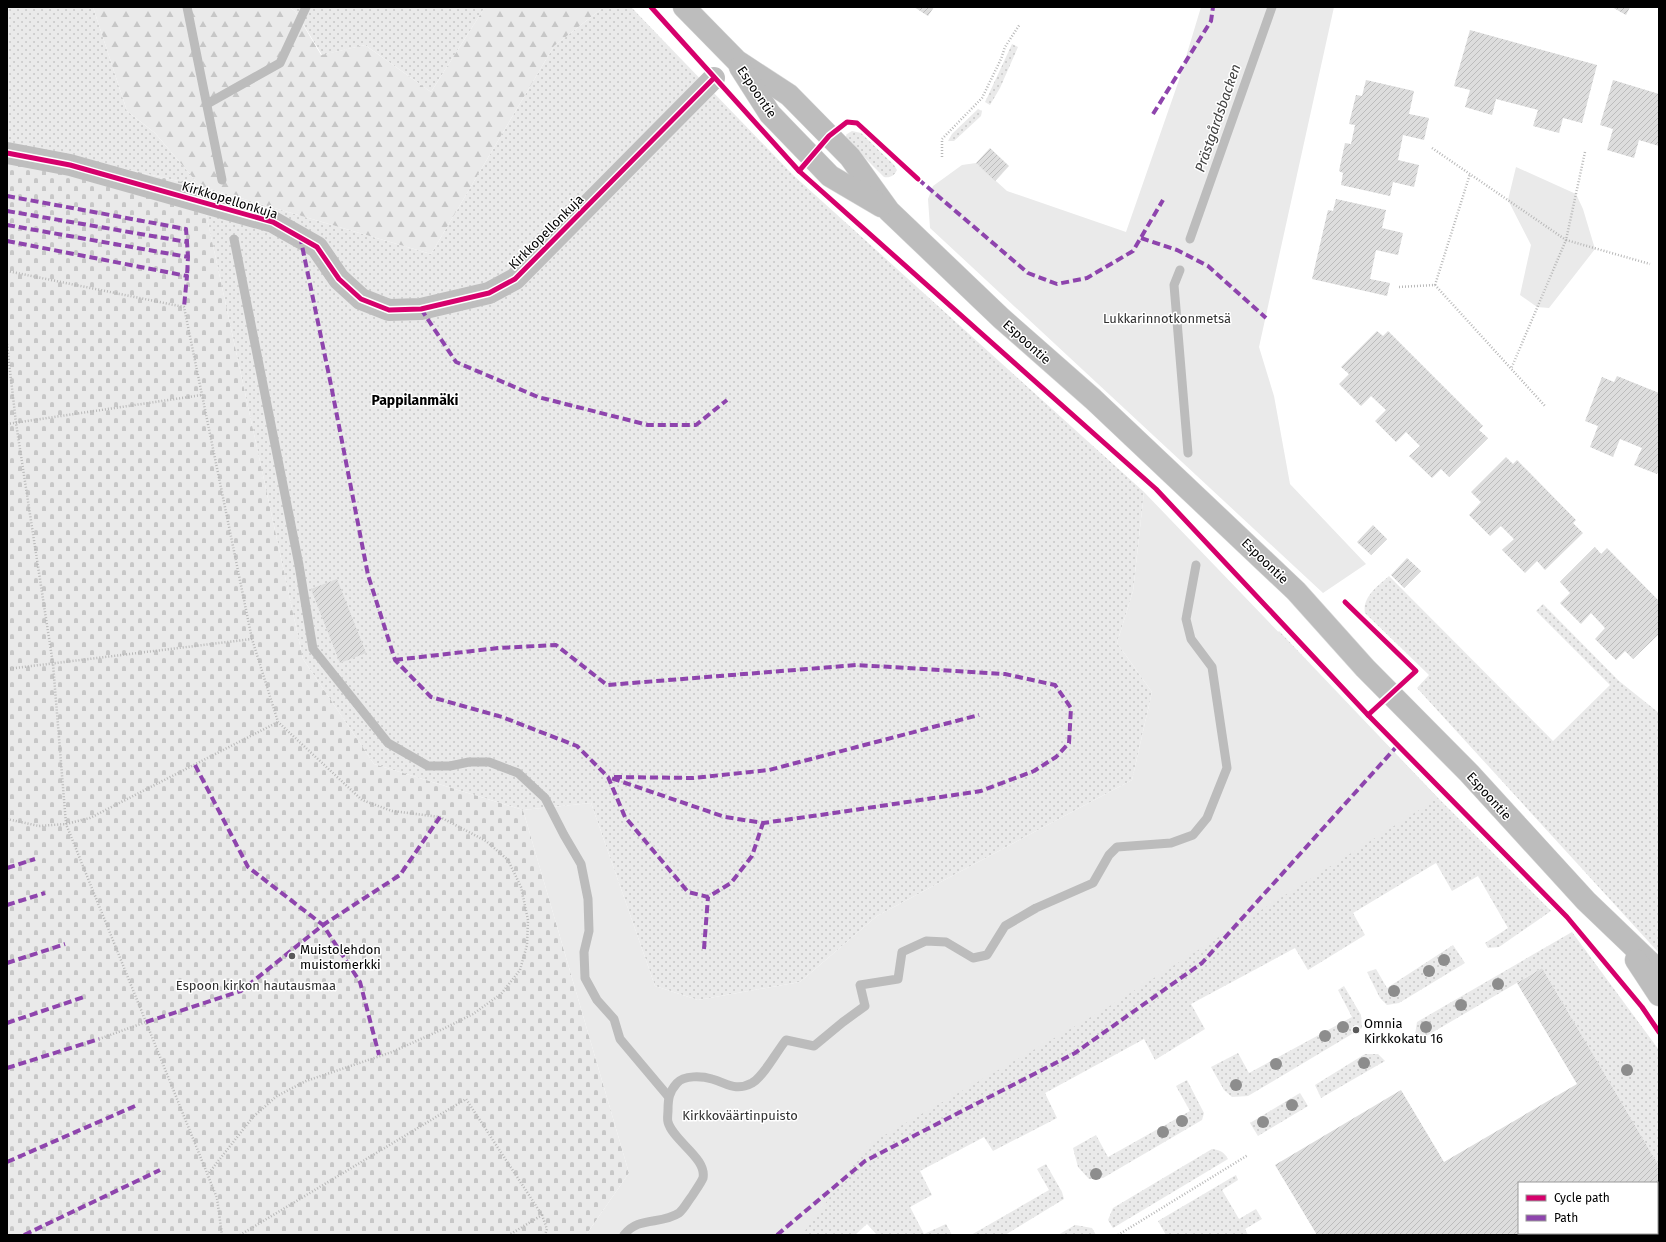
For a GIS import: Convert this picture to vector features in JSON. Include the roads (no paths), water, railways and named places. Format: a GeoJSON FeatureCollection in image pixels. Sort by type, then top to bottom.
{"type":"FeatureCollection","features":[{"type":"Feature","properties":{"kind":"main road","name":"Espoontie"},"geometry":{"type":"LineString","coordinates":[[684,7],[737,61],[770,114],[830,176],[889,211],[1001,318],[1128,432],[1296,591],[1365,668],[1468,773],[1554,867],[1619,934],[1659,971]]}},
{"type":"Feature","properties":{"kind":"main road","name":"Espoontie"},"geometry":{"type":"LineString","coordinates":[[1619,934],[1659,995]]}},
{"type":"Feature","properties":{"kind":"street","name":"Kirkkopellonkuja"},"geometry":{"type":"LineString","coordinates":[[7,153],[70,166],[273,222],[317,247],[339,279],[361,299],[389,310],[421,310],[489,293],[515,279],[714,78]]}},
{"type":"Feature","properties":{"kind":"waterway"},"geometry":{"type":"LineString","coordinates":[[187,7],[222,180]]}},
{"type":"Feature","properties":{"kind":"waterway"},"geometry":{"type":"LineString","coordinates":[[207,104],[280,63],[306,7]]}},
{"type":"Feature","properties":{"kind":"waterway","name":"Prästgårdsbacken"},"geometry":{"type":"LineString","coordinates":[[1190,239],[1272,7]]}},
{"type":"Feature","properties":{"kind":"waterway"},"geometry":{"type":"LineString","coordinates":[[234,239],[299,565],[313,649],[388,743],[428,766],[450,766],[469,762],[489,762],[518,773],[545,798],[581,864],[588,899],[589,931],[584,952],[585,978],[597,1000],[614,1019],[620,1039],[668,1096]]}},
{"type":"Feature","properties":{"kind":"waterway","name":"Prästgårdsbacken"},"geometry":{"type":"LineString","coordinates":[[1180,270],[1174,285],[1188,453]]}},
{"type":"Feature","properties":{"kind":"waterway","name":"Prästgårdsbacken"},"geometry":{"type":"LineString","coordinates":[[624,1235],[636,1225],[665,1219],[679,1213],[703,1178],[703,1171],[700,1163],[676,1136],[668,1121],[668,1102],[672,1089],[680,1080],[689,1077],[703,1077],[731,1086],[746,1086],[757,1080],[786,1040],[814,1046],[865,1006],[860,985],[898,979],[902,952],[926,941],[946,942],[973,958],[987,955],[1005,926],[1036,908],[1093,883],[1109,855],[1117,847],[1171,843],[1193,835],[1207,818],[1227,768],[1212,667],[1191,639],[1186,619],[1196,565]]}},
{"type":"Feature","properties":{"kind":"place","name":"Muistolehdon muistomerkki"},"geometry":{"type":"Point","coordinates":[292,956]}},
{"type":"Feature","properties":{"kind":"place","name":"Omnia Kirkkokatu 16"},"geometry":{"type":"Point","coordinates":[1356,1030]}},
{"type":"Feature","properties":{"kind":"district","name":"Pappilanmäki"},"geometry":{"type":"Point","coordinates":[415,400]}},
{"type":"Feature","properties":{"kind":"park label","name":"Lukkarinnotkonmetsä"},"geometry":{"type":"Point","coordinates":[1167,318]}},
{"type":"Feature","properties":{"kind":"park label","name":"Espoon kirkon hautausmaa"},"geometry":{"type":"Point","coordinates":[256,985]}},
{"type":"Feature","properties":{"kind":"park label","name":"Kirkkoväärtinpuisto"},"geometry":{"type":"Point","coordinates":[740,1115]}}]}
